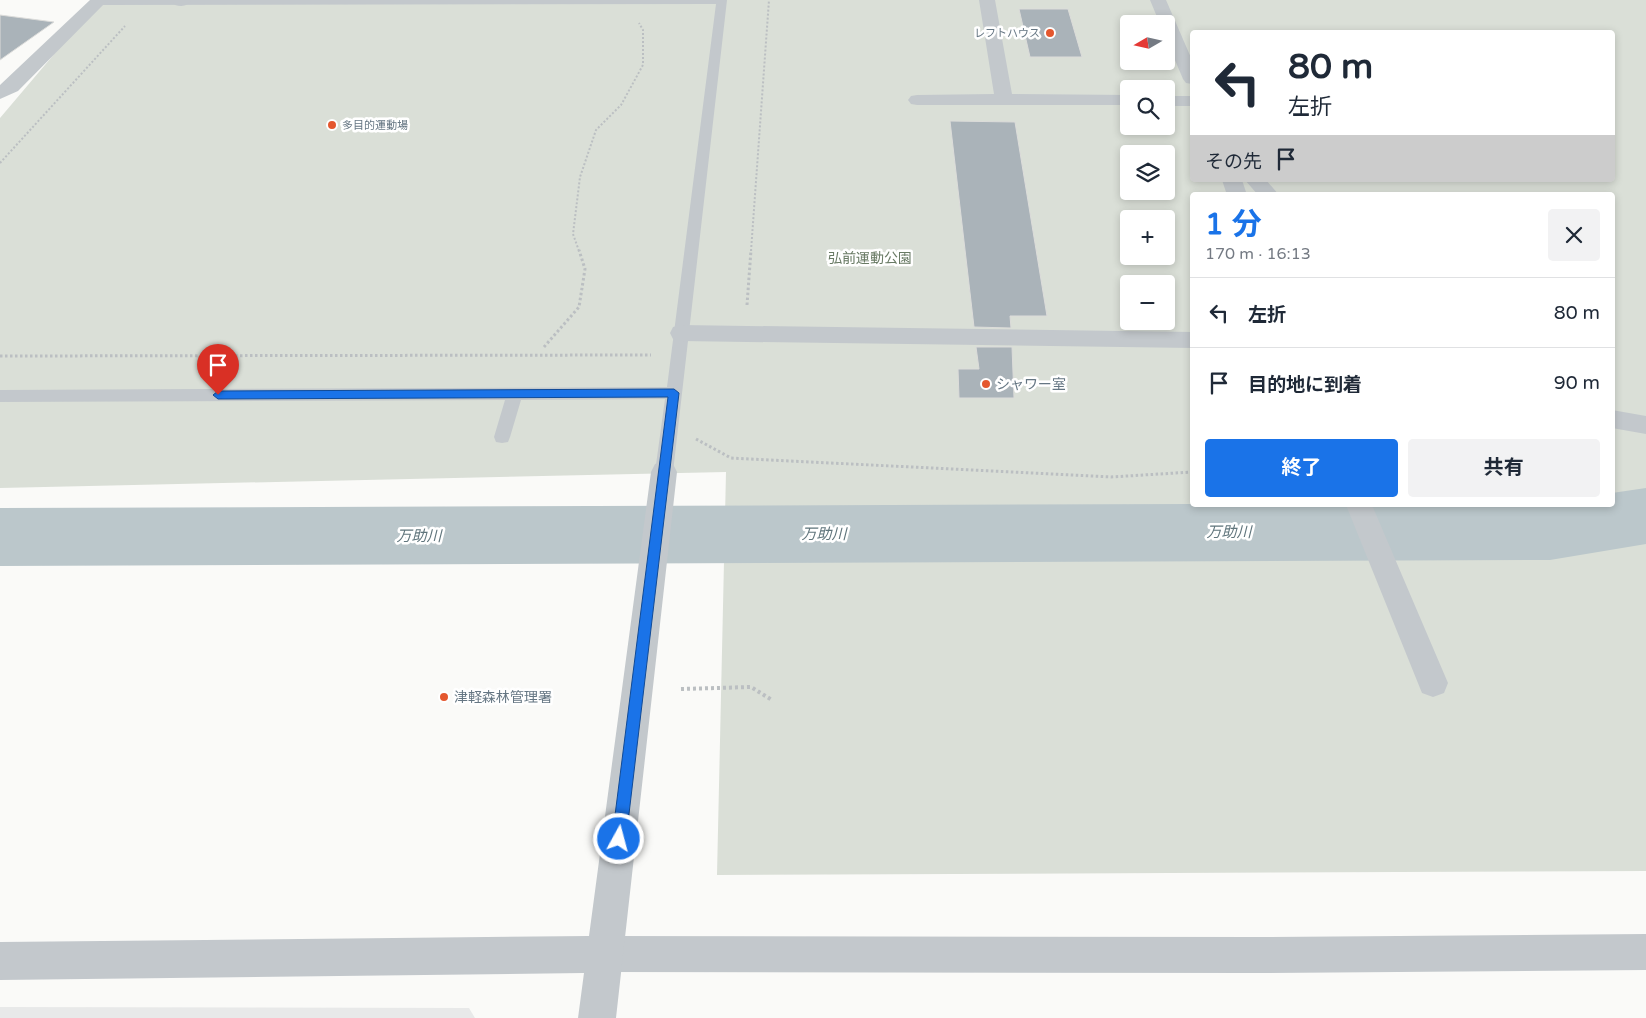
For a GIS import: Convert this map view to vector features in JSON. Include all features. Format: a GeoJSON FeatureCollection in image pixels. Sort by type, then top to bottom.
{"type":"FeatureCollection","features":[{"type":"Feature","properties":{"kind":"street"},"geometry":{"type":"LineString","coordinates":[[987,0],[1004,99]]}},
{"type":"Feature","properties":{"kind":"street"},"geometry":{"type":"LineString","coordinates":[[1158,0],[1190,74]]}},
{"type":"Feature","properties":{"kind":"street"},"geometry":{"type":"LineString","coordinates":[[0,93],[11,87],[99,1]]}},
{"type":"Feature","properties":{"kind":"street"},"geometry":{"type":"LineString","coordinates":[[917,100],[1120,100]]}},
{"type":"Feature","properties":{"kind":"street"},"geometry":{"type":"LineString","coordinates":[[1175,101],[1190,101]]}},
{"type":"Feature","properties":{"kind":"street"},"geometry":{"type":"LineString","coordinates":[[1257,182],[1266,192]]}},
{"type":"Feature","properties":{"kind":"street"},"geometry":{"type":"LineString","coordinates":[[681,333],[1190,340]]}},
{"type":"Feature","properties":{"kind":"street"},"geometry":{"type":"LineString","coordinates":[[1615,420],[1646,425]]}},
{"type":"Feature","properties":{"kind":"street"},"geometry":{"type":"LineString","coordinates":[[597,1018],[664,472]]}},
{"type":"Feature","properties":{"kind":"street"},"geometry":{"type":"LineString","coordinates":[[1360,507],[1433,683]]}},
{"type":"Feature","properties":{"kind":"street"},"geometry":{"type":"LineString","coordinates":[[0,961],[605,954],[1270,955],[1646,952]]}},
{"type":"Feature","properties":{"kind":"lane"},"geometry":{"type":"LineString","coordinates":[[99,1],[722,0],[664,472]]}},
{"type":"Feature","properties":{"kind":"lane"},"geometry":{"type":"LineString","coordinates":[[0,396],[674,393]]}},
{"type":"Feature","properties":{"kind":"lane"},"geometry":{"type":"LineString","coordinates":[[502,437],[515,394]]}},
{"type":"Feature","properties":{"kind":"path"},"geometry":{"type":"LineString","coordinates":[[745,334],[769,0]]}},
{"type":"Feature","properties":{"kind":"path"},"geometry":{"type":"LineString","coordinates":[[544,347],[579,307],[585,269],[574,234],[580,177],[596,130],[621,105],[643,64],[643,30],[626,1]]}},
{"type":"Feature","properties":{"kind":"path"},"geometry":{"type":"LineString","coordinates":[[0,163],[147,2]]}},
{"type":"Feature","properties":{"kind":"path"},"geometry":{"type":"LineString","coordinates":[[0,356],[656,355]]}},
{"type":"Feature","properties":{"kind":"path"},"geometry":{"type":"LineString","coordinates":[[692,437],[731,458],[1111,477],[1190,472]]}},
{"type":"Feature","properties":{"kind":"path"},"geometry":{"type":"LineString","coordinates":[[681,689],[751,687],[772,700]]}},
{"type":"Feature","properties":{"kind":"shaded area"},"geometry":{"type":"Polygon","coordinates":[[[0,1007],[469,1008],[475,1018],[0,1018],[0,1007]]]}},
{"type":"Feature","properties":{"kind":"green space","name":"弘前運動公園"},"geometry":{"type":"Polygon","coordinates":[[[100,0],[1646,0],[1646,871],[717,875],[726,472],[0,488],[0,118],[100,0]]]}},
{"type":"Feature","properties":{"kind":"building","name":"レフトハウス"},"geometry":{"type":"Polygon","coordinates":[[[1019,9],[1068,9],[1082,57],[1030,57],[1019,9]]]}},
{"type":"Feature","properties":{"kind":"building"},"geometry":{"type":"Polygon","coordinates":[[[0,15],[54,22],[0,60],[0,15]]]}},
{"type":"Feature","properties":{"kind":"building"},"geometry":{"type":"Polygon","coordinates":[[[950,121],[1015,122],[1047,316],[1010,316],[1011,328],[974,327],[950,121]]]}},
{"type":"Feature","properties":{"kind":"building","name":"シャワー室"},"geometry":{"type":"Polygon","coordinates":[[[976,347],[1012,347],[1014,398],[959,398],[958,369],[979,369],[976,347]]]}},
{"type":"Feature","properties":{"kind":"waterway","name":"万助川"},"geometry":{"type":"LineString","coordinates":[[0,537],[1550,531],[1646,516]]}},
{"type":"Feature","properties":{"kind":"place","name":"レフトハウス"},"geometry":{"type":"Point","coordinates":[1050,33]}},
{"type":"Feature","properties":{"kind":"place","name":"多目的運動場"},"geometry":{"type":"Point","coordinates":[332,125]}},
{"type":"Feature","properties":{"kind":"place","name":"シャワー室"},"geometry":{"type":"Point","coordinates":[986,384]}},
{"type":"Feature","properties":{"kind":"place","name":"津軽森林管理署"},"geometry":{"type":"Point","coordinates":[444,697]}},
{"type":"Feature","properties":{"kind":"route"},"geometry":{"type":"LineString","coordinates":[[218,395],[674,393],[619,839]]}}]}
